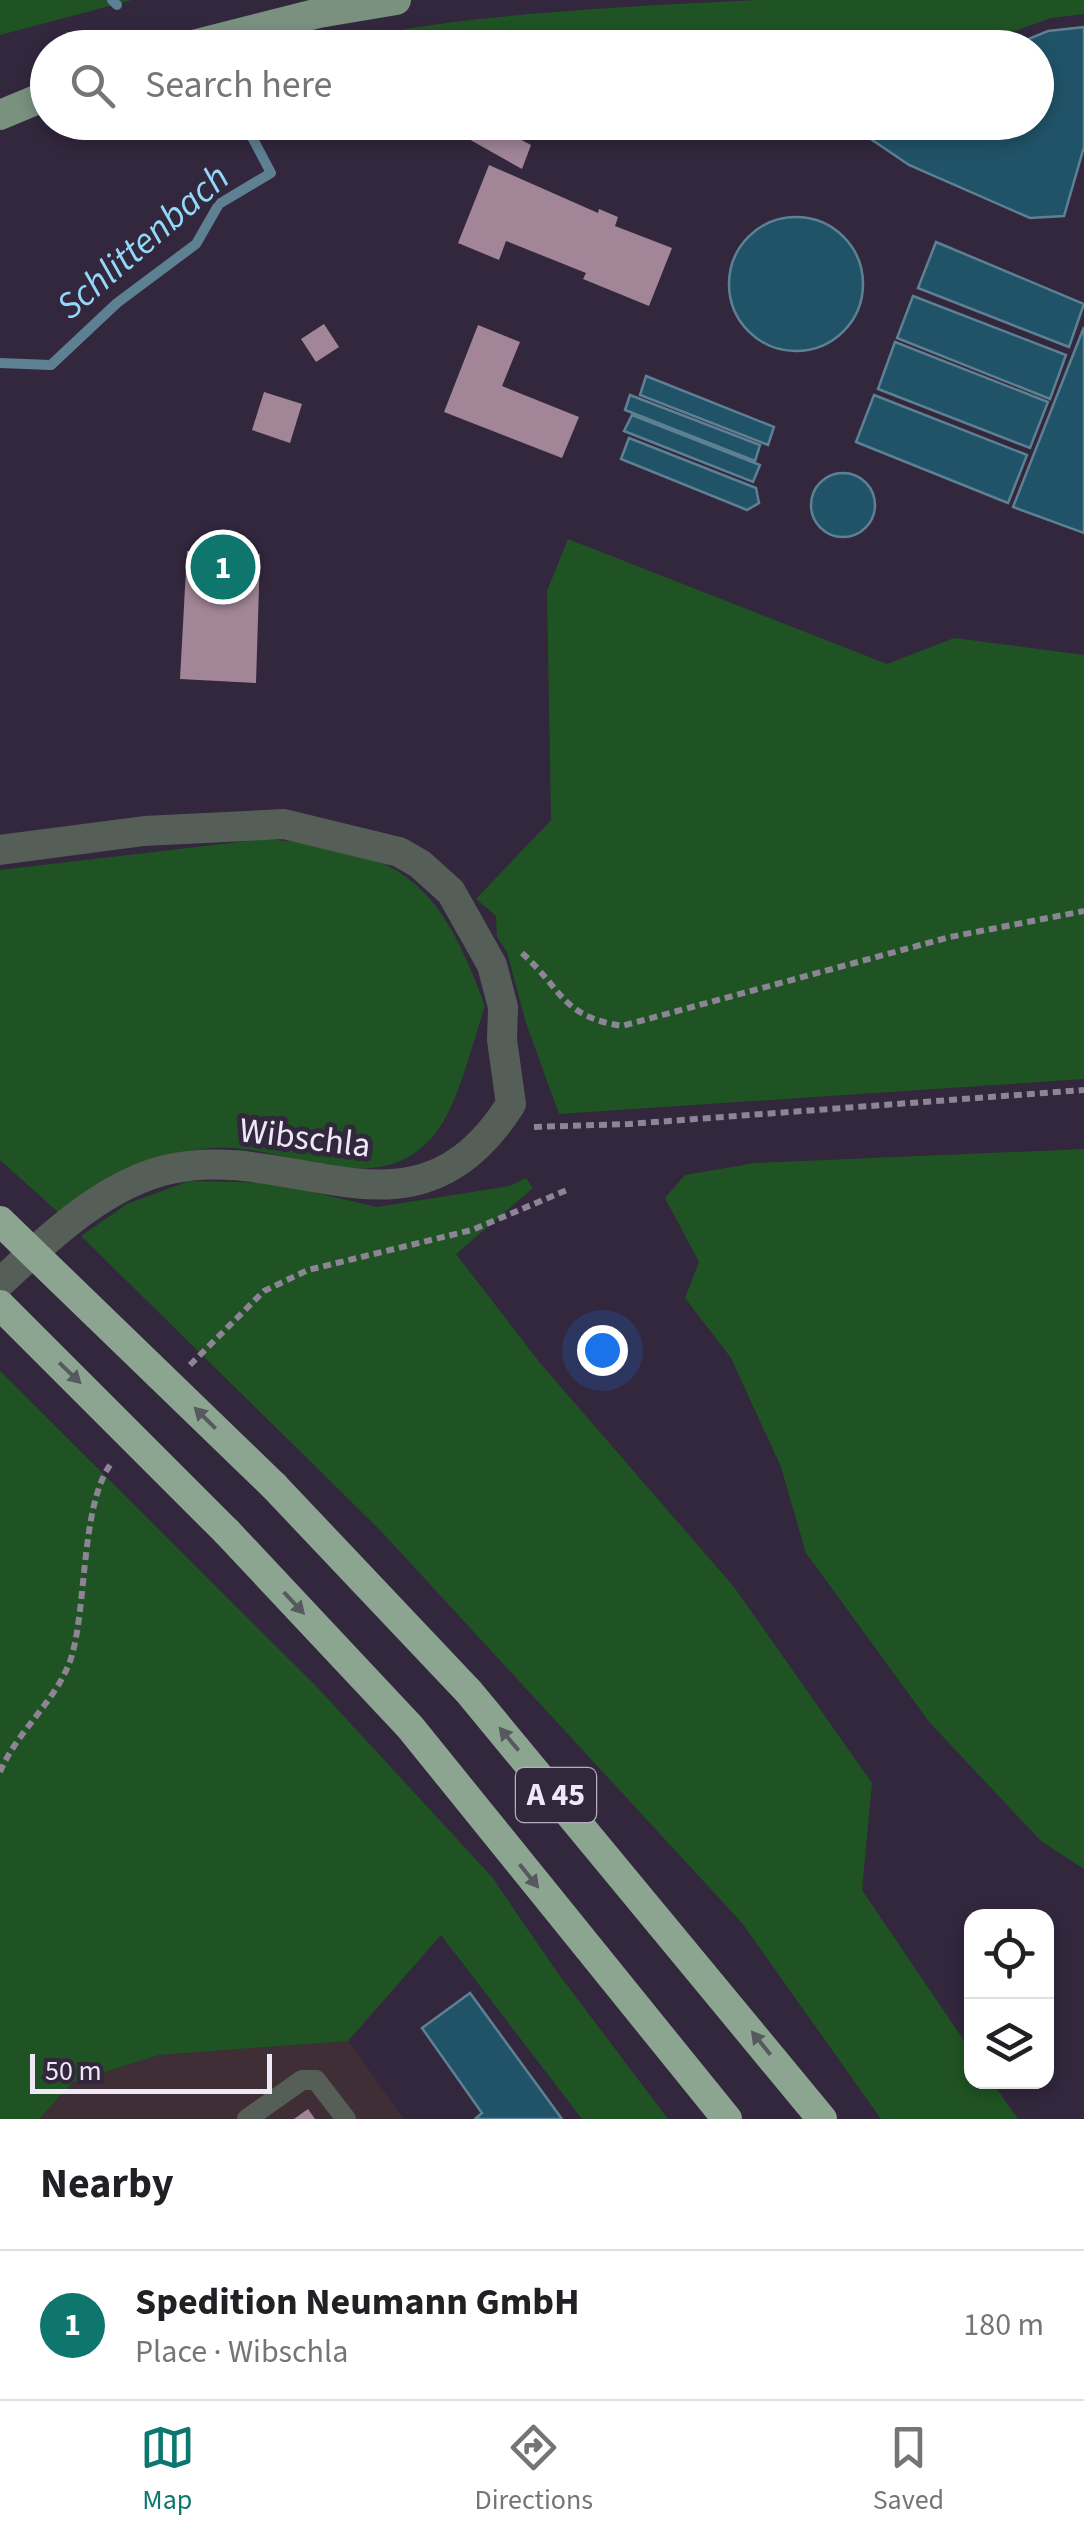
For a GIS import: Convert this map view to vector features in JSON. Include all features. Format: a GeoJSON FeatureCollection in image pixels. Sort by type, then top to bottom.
{"type":"FeatureCollection","features":[{"type":"Feature","properties":{"kind":"highway","name":"A 45"},"geometry":{"type":"LineString","coordinates":[[0,1220],[274,1486],[470,1692],[822,2119]]}},
{"type":"Feature","properties":{"kind":"highway","name":"A 45"},"geometry":{"type":"LineString","coordinates":[[0,1306],[227,1532],[410,1727],[727,2119]]}},
{"type":"Feature","properties":{"kind":"main road"},"geometry":{"type":"LineString","coordinates":[[252,30],[396,0]]}},
{"type":"Feature","properties":{"kind":"main road"},"geometry":{"type":"LineString","coordinates":[[0,114],[30,102]]}},
{"type":"Feature","properties":{"kind":"street","name":"Wibschla"},"geometry":{"type":"LineString","coordinates":[[0,850],[144,830],[284,824],[364,841],[410,858],[451,892],[492,965],[504,1007],[502,1040],[511,1104],[481,1146],[424,1176],[388,1186],[353,1187],[226,1164],[168,1169],[117,1192],[68,1223],[0,1283]]}},
{"type":"Feature","properties":{"kind":"lane"},"geometry":{"type":"LineString","coordinates":[[248,2119],[302,2080],[316,2080],[346,2119]]}},
{"type":"Feature","properties":{"kind":"path"},"geometry":{"type":"LineString","coordinates":[[472,928],[514,946],[574,1012],[593,1021],[622,1026],[950,937],[1084,911]]}},
{"type":"Feature","properties":{"kind":"path"},"geometry":{"type":"LineString","coordinates":[[534,1126],[629,1124],[1084,1090]]}},
{"type":"Feature","properties":{"kind":"shaded area"},"geometry":{"type":"Polygon","coordinates":[[[348,2041],[404,2119],[39,2119],[73,2082],[159,2055],[348,2041]]]}},
{"type":"Feature","properties":{"kind":"green space"},"geometry":{"type":"Polygon","coordinates":[[[0,0],[132,0],[0,35],[0,0]]]}},
{"type":"Feature","properties":{"kind":"green space"},"geometry":{"type":"Polygon","coordinates":[[[758,0],[1084,0],[1084,14],[1051,18],[1017,30],[403,30],[610,8],[758,0]]]}},
{"type":"Feature","properties":{"kind":"green space"},"geometry":{"type":"Polygon","coordinates":[[[568,539],[887,664],[954,638],[1084,655],[1084,1079],[559,1114],[526,1023],[507,952],[497,937],[496,916],[476,899],[551,820],[547,591],[568,539]]]}},
{"type":"Feature","properties":{"kind":"green space"},"geometry":{"type":"Polygon","coordinates":[[[264,839],[349,851],[381,862],[408,878],[450,927],[485,1006],[458,1090],[443,1122],[412,1155],[386,1166],[329,1166],[240,1149],[211,1148],[169,1155],[111,1177],[58,1212],[0,1160],[0,870],[264,839]]]}},
{"type":"Feature","properties":{"kind":"green space"},"geometry":{"type":"Polygon","coordinates":[[[1084,1149],[1084,1869],[1041,1841],[930,1723],[806,1553],[781,1467],[731,1358],[685,1298],[699,1262],[665,1198],[685,1175],[755,1163],[1084,1149]]]}},
{"type":"Feature","properties":{"kind":"green space"},"geometry":{"type":"Polygon","coordinates":[[[526,1178],[533,1188],[456,1254],[540,1363],[734,1587],[872,1783],[862,1890],[964,2041],[964,2089],[997,2089],[1018,2119],[881,2119],[742,1923],[379,1529],[81,1236],[127,1204],[189,1181],[273,1183],[377,1207],[510,1186],[526,1178]]]}},
{"type":"Feature","properties":{"kind":"green space"},"geometry":{"type":"Polygon","coordinates":[[[0,1371],[316,1686],[492,1877],[557,1972],[668,2119],[582,2119],[441,1935],[348,2041],[159,2055],[73,2082],[39,2119],[0,2119],[0,1371]]]}},
{"type":"Feature","properties":{"kind":"water"},"geometry":{"type":"Polygon","coordinates":[[[1084,27],[1084,147],[1064,216],[1030,218],[909,165],[872,140],[1054,140],[1054,30],[1084,27]]]}},
{"type":"Feature","properties":{"kind":"water"},"geometry":{"type":"Polygon","coordinates":[[[796,217],[822,222],[844,236],[858,258],[863,284],[858,310],[844,332],[822,346],[796,351],[770,346],[748,332],[734,310],[729,284],[734,258],[748,236],[770,222],[796,217]]]}},
{"type":"Feature","properties":{"kind":"water"},"geometry":{"type":"Polygon","coordinates":[[[936,242],[1084,304],[1069,347],[918,288],[936,242]]]}},
{"type":"Feature","properties":{"kind":"water"},"geometry":{"type":"Polygon","coordinates":[[[913,296],[1066,355],[1050,399],[897,338],[913,296]]]}},
{"type":"Feature","properties":{"kind":"water"},"geometry":{"type":"Polygon","coordinates":[[[1084,327],[1084,533],[1013,507],[1084,327]]]}},
{"type":"Feature","properties":{"kind":"water"},"geometry":{"type":"Polygon","coordinates":[[[895,342],[1048,402],[1030,448],[878,389],[895,342]]]}},
{"type":"Feature","properties":{"kind":"water"},"geometry":{"type":"Polygon","coordinates":[[[646,376],[774,427],[768,445],[640,395],[646,376]]]}},
{"type":"Feature","properties":{"kind":"water"},"geometry":{"type":"Polygon","coordinates":[[[630,395],[760,445],[755,461],[625,410],[630,395]]]}},
{"type":"Feature","properties":{"kind":"water"},"geometry":{"type":"Polygon","coordinates":[[[874,395],[1027,455],[1008,503],[856,442],[874,395]]]}},
{"type":"Feature","properties":{"kind":"water"},"geometry":{"type":"Polygon","coordinates":[[[632,415],[760,465],[753,482],[624,431],[632,415]]]}},
{"type":"Feature","properties":{"kind":"water"},"geometry":{"type":"Polygon","coordinates":[[[629,438],[756,488],[759,503],[747,510],[621,459],[629,438]]]}},
{"type":"Feature","properties":{"kind":"water"},"geometry":{"type":"Polygon","coordinates":[[[843,473],[866,482],[875,505],[866,528],[843,537],[820,528],[811,505],[820,482],[843,473]]]}},
{"type":"Feature","properties":{"kind":"water"},"geometry":{"type":"Polygon","coordinates":[[[470,1993],[562,2119],[475,2119],[482,2113],[422,2028],[470,1993]]]}},
{"type":"Feature","properties":{"kind":"building"},"geometry":{"type":"Polygon","coordinates":[[[470,140],[521,140],[531,145],[522,169],[470,140]]]}},
{"type":"Feature","properties":{"kind":"building"},"geometry":{"type":"Polygon","coordinates":[[[489,165],[598,213],[599,209],[618,217],[615,226],[672,248],[649,306],[583,279],[586,273],[506,241],[499,260],[458,243],[489,165]]]}},
{"type":"Feature","properties":{"kind":"building"},"geometry":{"type":"Polygon","coordinates":[[[324,324],[339,347],[316,362],[301,339],[324,324]]]}},
{"type":"Feature","properties":{"kind":"building"},"geometry":{"type":"Polygon","coordinates":[[[478,325],[520,342],[502,386],[579,417],[562,458],[444,412],[478,325]]]}},
{"type":"Feature","properties":{"kind":"building"},"geometry":{"type":"Polygon","coordinates":[[[264,392],[302,404],[290,443],[252,430],[264,392]]]}},
{"type":"Feature","properties":{"kind":"building"},"geometry":{"type":"Polygon","coordinates":[[[210,545],[251,547],[250,554],[260,554],[256,683],[180,679],[187,551],[210,552],[210,545]]]}},
{"type":"Feature","properties":{"kind":"building"},"geometry":{"type":"Polygon","coordinates":[[[308,2109],[315,2119],[294,2119],[308,2109]]]}},
{"type":"Feature","properties":{"kind":"waterway"},"geometry":{"type":"LineString","coordinates":[[112,0],[117,5]]}},
{"type":"Feature","properties":{"kind":"waterway","name":"Schlittenbach"},"geometry":{"type":"LineString","coordinates":[[0,363],[51,365],[117,303],[196,244],[219,204],[271,173],[254,140]]}},
{"type":"Feature","properties":{"kind":"place","name":"Spedition Neumann GmbH"},"geometry":{"type":"Point","coordinates":[223,567]}}]}
